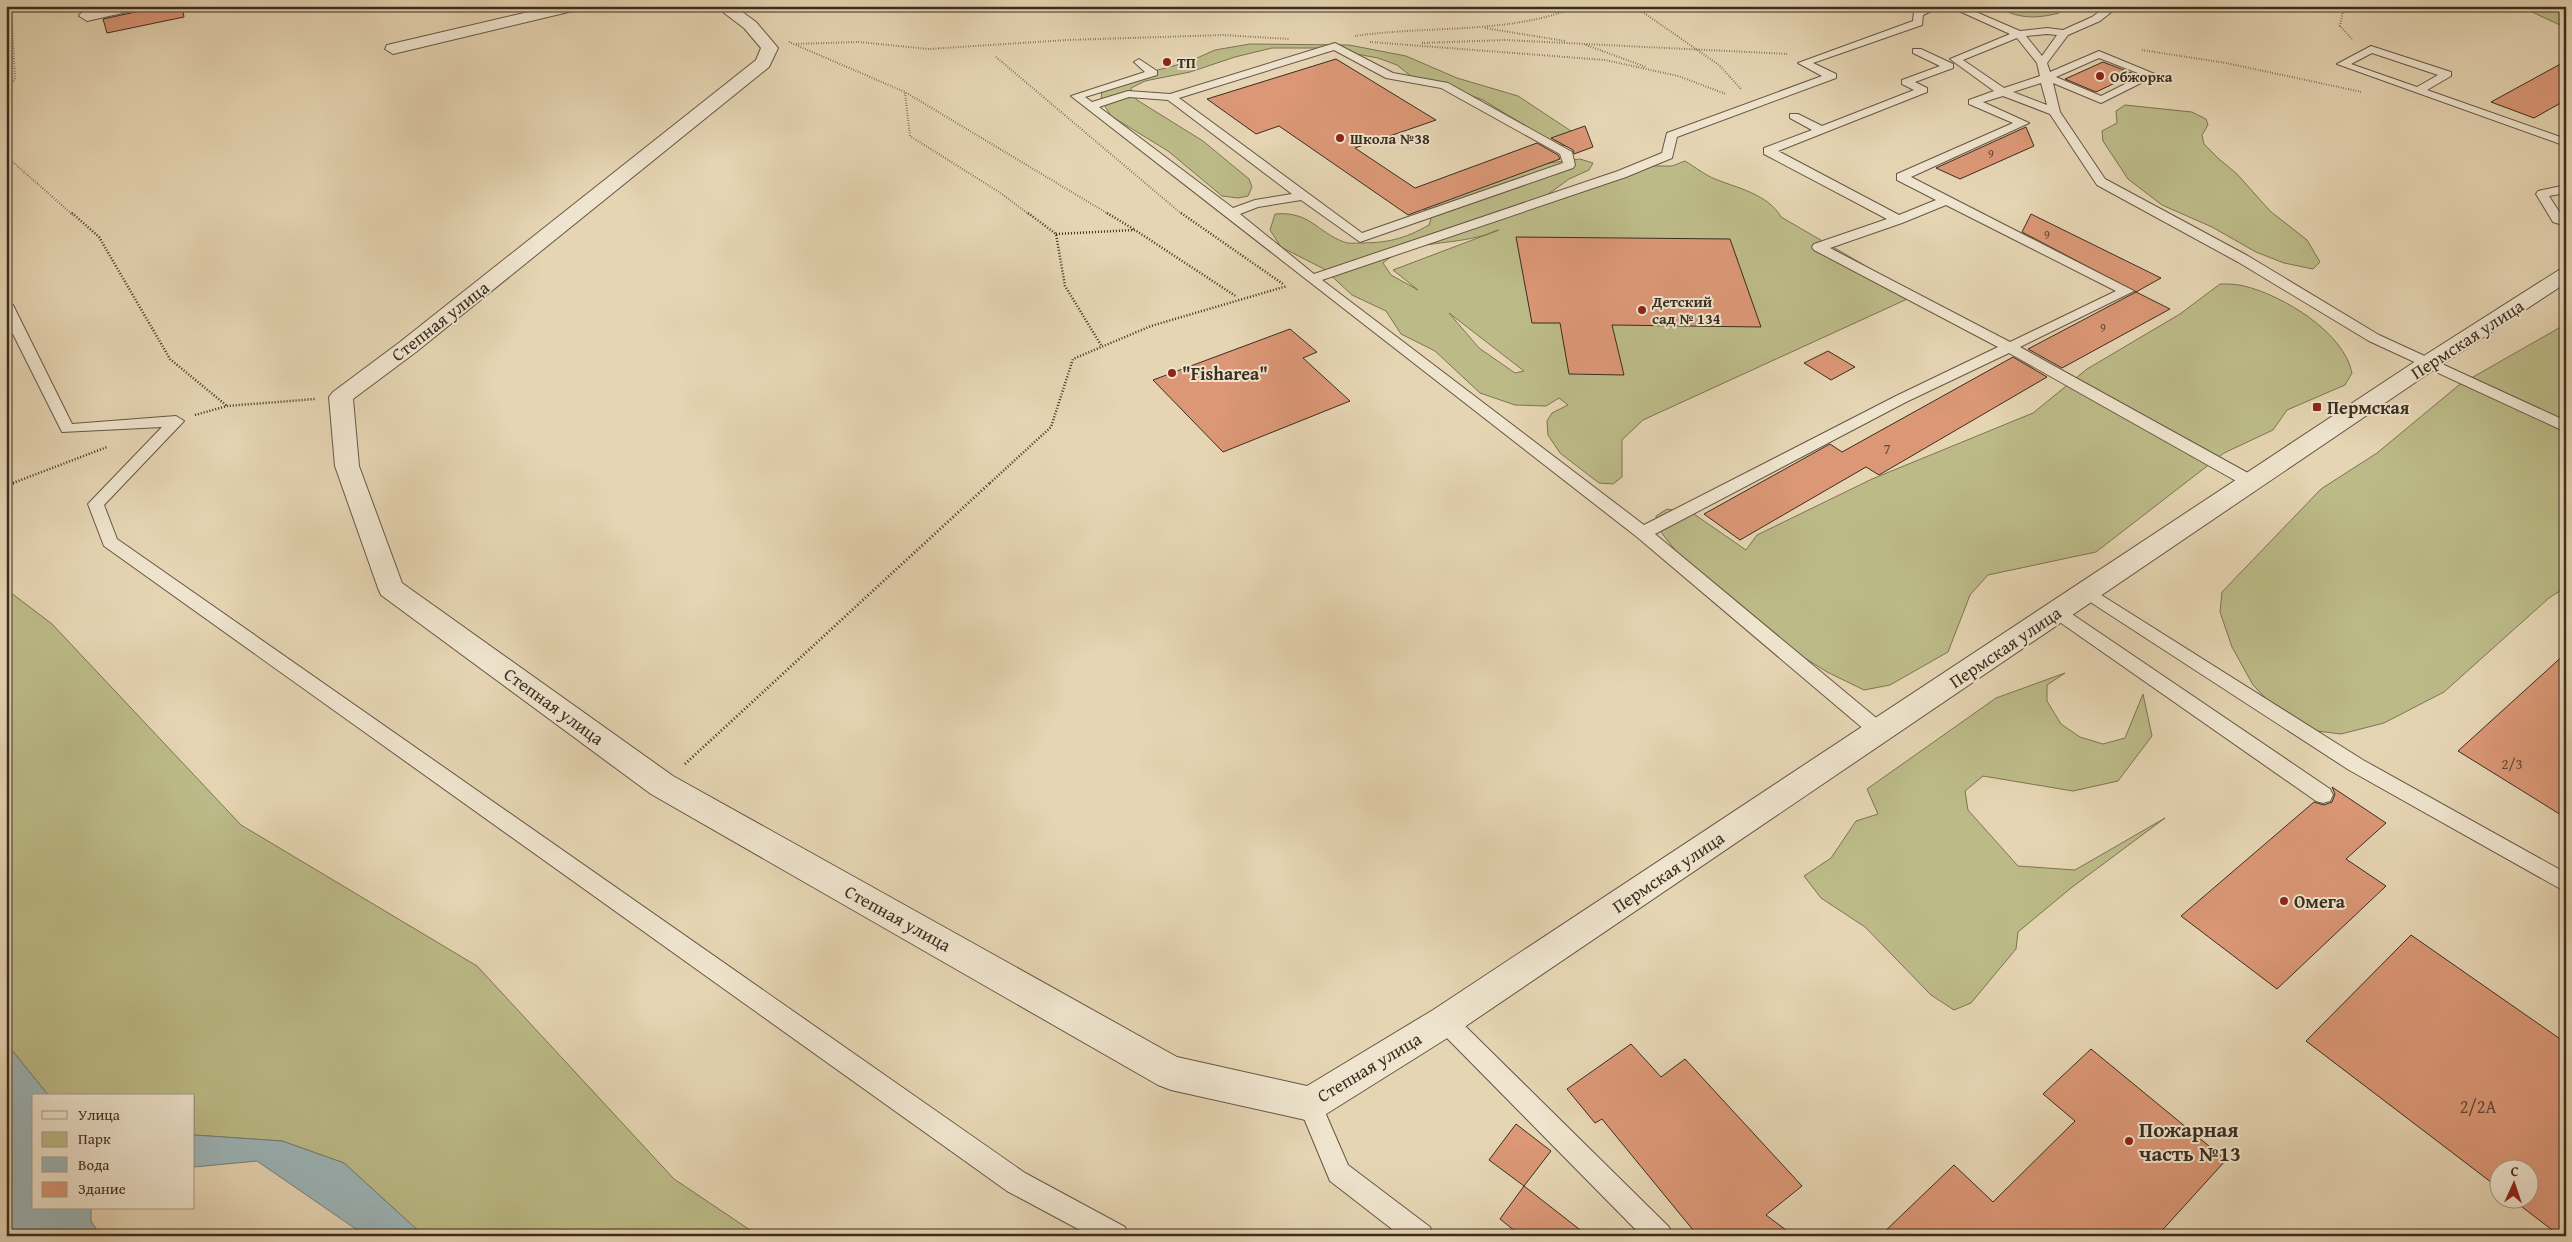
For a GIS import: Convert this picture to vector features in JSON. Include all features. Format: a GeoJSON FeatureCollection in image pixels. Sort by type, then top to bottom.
{"type":"FeatureCollection","features":[{"type":"Feature","properties":{"kind":"street"},"geometry":{"type":"LineString","coordinates":[[88,16],[134,6]]}},
{"type":"Feature","properties":{"kind":"street"},"geometry":{"type":"LineString","coordinates":[[393,49],[575,6]]}},
{"type":"Feature","properties":{"kind":"street","name":"Степная улица"},"geometry":{"type":"LineString","coordinates":[[723,6],[750,25],[770,48],[762,63],[408,347],[341,397],[347,466],[391,588],[662,785],[1171,1073],[1310,1104],[1446,1021]]}},
{"type":"Feature","properties":{"kind":"street","name":"Пермская улица"},"geometry":{"type":"LineString","coordinates":[[1446,1021],[2427,364],[2566,274]]}},
{"type":"Feature","properties":{"kind":"lane"},"geometry":{"type":"LineString","coordinates":[[1312,279],[1622,174],[1668,155],[1671,135],[1763,104],[1832,76],[1803,63],[1885,37],[1918,22],[1918,13],[1938,6]]}},
{"type":"Feature","properties":{"kind":"lane"},"geometry":{"type":"LineString","coordinates":[[1953,6],[2019,34],[2042,63],[2054,112],[2102,182],[2243,259],[2374,338],[2566,427]]}},
{"type":"Feature","properties":{"kind":"lane"},"geometry":{"type":"LineString","coordinates":[[2042,63],[2064,33],[2096,19],[2114,6]]}},
{"type":"Feature","properties":{"kind":"lane"},"geometry":{"type":"LineString","coordinates":[[2054,112],[2003,92],[1955,60],[2019,34],[2047,31],[2064,33]]}},
{"type":"Feature","properties":{"kind":"lane"},"geometry":{"type":"LineString","coordinates":[[1091,106],[1128,94],[1171,97],[1335,46],[1390,76],[1444,85],[1566,152],[1569,165],[1360,238],[1171,97]]}},
{"type":"Feature","properties":{"kind":"lane"},"geometry":{"type":"LineString","coordinates":[[2418,91],[2447,74],[2371,48],[2342,64],[2418,91],[2566,143]]}},
{"type":"Feature","properties":{"kind":"lane"},"geometry":{"type":"LineString","coordinates":[[1898,220],[1768,151],[1923,90],[1906,82],[1948,66],[1917,51]]}},
{"type":"Feature","properties":{"kind":"lane"},"geometry":{"type":"LineString","coordinates":[[1643,533],[1901,399],[2127,291],[1901,177],[2023,123],[1973,102],[2047,78],[2099,54],[2152,75],[2101,100],[2047,78]]}},
{"type":"Feature","properties":{"kind":"lane"},"geometry":{"type":"LineString","coordinates":[[1139,62],[1153,73],[1077,96],[1231,213],[1312,279],[1643,533],[1879,731]]}},
{"type":"Feature","properties":{"kind":"lane"},"geometry":{"type":"LineString","coordinates":[[1794,116],[1822,130]]}},
{"type":"Feature","properties":{"kind":"lane"},"geometry":{"type":"LineString","coordinates":[[2566,189],[2542,194],[2557,219],[2566,222]]}},
{"type":"Feature","properties":{"kind":"lane"},"geometry":{"type":"LineString","coordinates":[[1231,213],[1255,204],[1304,195]]}},
{"type":"Feature","properties":{"kind":"lane"},"geometry":{"type":"LineString","coordinates":[[1946,200],[1898,220],[1819,247],[2011,348],[2251,482]]}},
{"type":"Feature","properties":{"kind":"lane"},"geometry":{"type":"LineString","coordinates":[[6,306],[67,429],[176,420],[96,504],[110,542],[1016,1182],[1116,1236]]}},
{"type":"Feature","properties":{"kind":"lane"},"geometry":{"type":"LineString","coordinates":[[2087,592],[2356,764],[2566,883]]}},
{"type":"Feature","properties":{"kind":"lane"},"geometry":{"type":"LineString","coordinates":[[2057,612],[2323,795]]}},
{"type":"Feature","properties":{"kind":"lane"},"geometry":{"type":"LineString","coordinates":[[1446,1021],[1660,1236]]}},
{"type":"Feature","properties":{"kind":"lane"},"geometry":{"type":"LineString","coordinates":[[1310,1104],[1339,1173],[1421,1236]]}},
{"type":"Feature","properties":{"kind":"path"},"geometry":{"type":"LineString","coordinates":[[6,94],[15,78],[11,6]]}},
{"type":"Feature","properties":{"kind":"path"},"geometry":{"type":"LineString","coordinates":[[1347,37],[1390,30],[1479,28],[1549,18],[1580,6]]}},
{"type":"Feature","properties":{"kind":"path"},"geometry":{"type":"LineString","coordinates":[[1634,6],[1719,65],[1763,104]]}},
{"type":"Feature","properties":{"kind":"path"},"geometry":{"type":"LineString","coordinates":[[2344,6],[2340,26],[2364,52]]}},
{"type":"Feature","properties":{"kind":"path"},"geometry":{"type":"LineString","coordinates":[[750,25],[905,92],[1135,230],[1237,298]]}},
{"type":"Feature","properties":{"kind":"path"},"geometry":{"type":"LineString","coordinates":[[1479,28],[1581,44],[1660,72]]}},
{"type":"Feature","properties":{"kind":"path"},"geometry":{"type":"LineString","coordinates":[[794,44],[859,42],[929,49],[1067,40],[1204,36],[1293,39]]}},
{"type":"Feature","properties":{"kind":"path"},"geometry":{"type":"LineString","coordinates":[[1366,42],[1411,43],[1505,40],[1694,48],[1822,56]]}},
{"type":"Feature","properties":{"kind":"path"},"geometry":{"type":"LineString","coordinates":[[1411,43],[1476,51],[1605,60],[1678,76],[1763,104]]}},
{"type":"Feature","properties":{"kind":"path"},"geometry":{"type":"LineString","coordinates":[[2138,50],[2226,62],[2369,94]]}},
{"type":"Feature","properties":{"kind":"path"},"geometry":{"type":"LineString","coordinates":[[996,57],[1183,215],[1286,286]]}},
{"type":"Feature","properties":{"kind":"path"},"geometry":{"type":"LineString","coordinates":[[905,92],[910,136],[999,192],[1056,234],[1135,230]]}},
{"type":"Feature","properties":{"kind":"path"},"geometry":{"type":"LineString","coordinates":[[6,147],[7,157],[99,237],[170,359],[227,406]]}},
{"type":"Feature","properties":{"kind":"path"},"geometry":{"type":"LineString","coordinates":[[1056,234],[1065,286],[1100,344]]}},
{"type":"Feature","properties":{"kind":"path"},"geometry":{"type":"LineString","coordinates":[[662,785],[1051,427],[1073,359],[1100,344],[1237,298],[1312,279]]}},
{"type":"Feature","properties":{"kind":"path"},"geometry":{"type":"LineString","coordinates":[[6,638],[11,644],[6,648]]}},
{"type":"Feature","properties":{"kind":"green space"},"geometry":{"type":"Polygon","coordinates":[[[1996,6],[2064,6],[2059,13],[2027,17],[2019,16],[1996,6]]]}},
{"type":"Feature","properties":{"kind":"green space"},"geometry":{"type":"Polygon","coordinates":[[[2519,6],[2566,6],[2566,26],[2560,25],[2519,6]]]}},
{"type":"Feature","properties":{"kind":"green space"},"geometry":{"type":"Polygon","coordinates":[[[1250,44],[1349,45],[1406,56],[1457,78],[1518,96],[1571,131],[1575,141],[1567,146],[1555,144],[1483,100],[1443,85],[1412,77],[1397,65],[1378,58],[1324,48],[1272,48],[1235,57],[1190,72],[1145,81],[1131,88],[1131,93],[1137,100],[1203,141],[1249,179],[1252,187],[1248,196],[1238,198],[1222,196],[1168,151],[1111,116],[1101,100],[1102,90],[1120,80],[1188,62],[1215,50],[1250,44]]]}},
{"type":"Feature","properties":{"kind":"green space"},"geometry":{"type":"Polygon","coordinates":[[[2125,105],[2192,112],[2206,119],[2208,125],[2202,135],[2204,144],[2237,174],[2270,211],[2307,240],[2320,262],[2313,269],[2284,263],[2256,252],[2212,227],[2162,205],[2128,179],[2103,141],[2102,131],[2117,123],[2116,111],[2125,105]]]}},
{"type":"Feature","properties":{"kind":"green space"},"geometry":{"type":"Polygon","coordinates":[[[1580,159],[1593,163],[1589,170],[1569,179],[1543,198],[1640,166],[1672,166],[1685,161],[1711,177],[1760,197],[1775,209],[1781,217],[1916,295],[1643,420],[1622,440],[1622,477],[1613,484],[1599,483],[1560,453],[1548,435],[1547,421],[1552,413],[1568,405],[1559,398],[1546,406],[1515,405],[1480,393],[1435,351],[1401,334],[1386,311],[1352,295],[1324,269],[1281,247],[1270,230],[1275,214],[1287,214],[1305,219],[1346,243],[1369,243],[1396,239],[1412,234],[1429,225],[1431,219],[1423,207],[1541,164],[1580,159]],[[1499,230],[1465,240],[1415,247],[1393,256],[1383,263],[1391,275],[1418,290],[1393,270],[1499,230]],[[1449,313],[1479,348],[1515,373],[1524,371],[1449,313]]]}},
{"type":"Feature","properties":{"kind":"green space"},"geometry":{"type":"Polygon","coordinates":[[[2220,284],[2241,285],[2276,298],[2293,307],[2324,330],[2337,343],[2347,358],[2352,373],[2345,385],[2287,410],[2273,430],[2224,453],[2096,552],[1988,575],[1970,595],[1948,652],[1890,685],[1864,690],[1827,672],[1754,626],[1679,555],[1657,527],[1656,516],[1667,509],[1694,514],[1746,550],[1757,535],[1872,479],[2033,413],[2087,369],[2180,314],[2220,284]]]}},
{"type":"Feature","properties":{"kind":"green space"},"geometry":{"type":"Polygon","coordinates":[[[2566,324],[2566,587],[2549,598],[2444,692],[2384,723],[2341,734],[2309,730],[2277,710],[2253,685],[2232,647],[2220,612],[2222,592],[2321,489],[2377,453],[2459,385],[2566,324]]]}},
{"type":"Feature","properties":{"kind":"green space"},"geometry":{"type":"Polygon","coordinates":[[[6,589],[52,624],[241,825],[477,966],[674,1179],[759,1236],[424,1236],[344,1163],[282,1141],[195,1135],[195,1094],[47,1094],[6,1043],[6,589]]]}},
{"type":"Feature","properties":{"kind":"green space"},"geometry":{"type":"Polygon","coordinates":[[[2065,673],[2047,685],[2047,701],[2061,724],[2080,737],[2103,744],[2125,738],[2143,694],[2152,736],[2118,781],[2073,791],[1983,776],[1965,791],[1968,810],[2018,866],[2075,870],[2165,818],[2071,888],[2018,932],[2016,949],[1971,1003],[1954,1010],[1931,995],[1865,927],[1821,898],[1804,876],[1831,858],[1856,821],[1878,814],[1867,789],[1996,698],[2065,673]]]}},
{"type":"Feature","properties":{"kind":"water"},"geometry":{"type":"Polygon","coordinates":[[[6,1043],[47,1094],[32,1094],[32,1210],[91,1210],[91,1221],[101,1236],[6,1236],[6,1043]]]}},
{"type":"Feature","properties":{"kind":"water"},"geometry":{"type":"Polygon","coordinates":[[[195,1135],[282,1141],[344,1163],[424,1236],[366,1236],[257,1161],[195,1167],[195,1135]]]}},
{"type":"Feature","properties":{"kind":"building"},"geometry":{"type":"Polygon","coordinates":[[[144,6],[182,6],[184,17],[107,33],[103,19],[140,11],[144,6]]]}},
{"type":"Feature","properties":{"kind":"building","name":"Школа №38"},"geometry":{"type":"Polygon","coordinates":[[[1336,59],[1436,120],[1355,148],[1415,188],[1537,143],[1558,155],[1560,159],[1408,215],[1279,126],[1256,134],[1207,99],[1336,59]]]}},
{"type":"Feature","properties":{"kind":"building"},"geometry":{"type":"Polygon","coordinates":[[[2566,61],[2566,100],[2534,118],[2491,102],[2566,61]]]}},
{"type":"Feature","properties":{"kind":"building"},"geometry":{"type":"Polygon","coordinates":[[[2103,62],[2134,74],[2096,92],[2065,79],[2103,62]]]}},
{"type":"Feature","properties":{"kind":"building"},"geometry":{"type":"Polygon","coordinates":[[[1585,126],[1593,147],[1574,154],[1573,150],[1551,138],[1585,126]]]}},
{"type":"Feature","properties":{"kind":"building"},"geometry":{"type":"Polygon","coordinates":[[[2026,127],[2034,146],[1960,179],[1936,168],[2026,127]]]}},
{"type":"Feature","properties":{"kind":"building"},"geometry":{"type":"Polygon","coordinates":[[[2031,214],[2161,278],[2136,292],[2022,232],[2031,214]]]}},
{"type":"Feature","properties":{"kind":"building","name":"Детский сад № 134"},"geometry":{"type":"Polygon","coordinates":[[[1516,237],[1730,239],[1761,327],[1612,325],[1624,375],[1569,374],[1560,323],[1532,323],[1516,237]]]}},
{"type":"Feature","properties":{"kind":"building"},"geometry":{"type":"Polygon","coordinates":[[[2136,292],[2170,309],[2062,368],[2028,349],[2136,292]]]}},
{"type":"Feature","properties":{"kind":"building"},"geometry":{"type":"Polygon","coordinates":[[[1290,329],[1317,352],[1303,358],[1350,401],[1223,452],[1153,380],[1290,329]]]}},
{"type":"Feature","properties":{"kind":"building"},"geometry":{"type":"Polygon","coordinates":[[[1828,351],[1855,367],[1831,380],[1804,363],[1828,351]]]}},
{"type":"Feature","properties":{"kind":"building"},"geometry":{"type":"Polygon","coordinates":[[[2013,357],[2047,377],[1879,475],[1866,467],[1740,540],[1704,514],[1830,444],[1842,452],[2013,357]]]}},
{"type":"Feature","properties":{"kind":"building"},"geometry":{"type":"Polygon","coordinates":[[[2566,653],[2566,818],[2458,751],[2566,653]]]}},
{"type":"Feature","properties":{"kind":"building","name":"Омега"},"geometry":{"type":"Polygon","coordinates":[[[2332,787],[2386,823],[2346,859],[2386,886],[2277,989],[2181,916],[2314,802],[2324,805],[2332,802],[2335,794],[2332,787]]]}},
{"type":"Feature","properties":{"kind":"building"},"geometry":{"type":"Polygon","coordinates":[[[2411,935],[2566,1043],[2566,1236],[2560,1236],[2526,1210],[2540,1210],[2540,1160],[2490,1160],[2490,1181],[2306,1041],[2411,935]]]}},
{"type":"Feature","properties":{"kind":"building"},"geometry":{"type":"Polygon","coordinates":[[[1631,1044],[1661,1077],[1685,1059],[1802,1186],[1766,1215],[1794,1236],[1698,1236],[1602,1119],[1595,1123],[1567,1089],[1631,1044]]]}},
{"type":"Feature","properties":{"kind":"building","name":"Пожарная часть №13"},"geometry":{"type":"Polygon","coordinates":[[[2091,1049],[2226,1160],[2157,1236],[1880,1236],[1954,1165],[1993,1202],[2075,1121],[2043,1094],[2091,1049]]]}},
{"type":"Feature","properties":{"kind":"building"},"geometry":{"type":"Polygon","coordinates":[[[1516,1124],[1551,1151],[1524,1186],[1489,1160],[1516,1124]]]}},
{"type":"Feature","properties":{"kind":"building"},"geometry":{"type":"Polygon","coordinates":[[[1524,1186],[1588,1236],[1521,1236],[1500,1219],[1524,1186]]]}},
{"type":"Feature","properties":{"kind":"place","name":"ТП"},"geometry":{"type":"Point","coordinates":[1167,62]}},
{"type":"Feature","properties":{"kind":"place","name":"Обжорка"},"geometry":{"type":"Point","coordinates":[2100,76]}},
{"type":"Feature","properties":{"kind":"place","name":"Школа №38"},"geometry":{"type":"Point","coordinates":[1340,138]}},
{"type":"Feature","properties":{"kind":"place","name":"Детский сад № 134"},"geometry":{"type":"Point","coordinates":[1642,310]}},
{"type":"Feature","properties":{"kind":"place","name":"\"Fisharea\""},"geometry":{"type":"Point","coordinates":[1172,373]}},
{"type":"Feature","properties":{"kind":"place","name":"Пермская"},"geometry":{"type":"Point","coordinates":[2317,407]}},
{"type":"Feature","properties":{"kind":"place","name":"Омега"},"geometry":{"type":"Point","coordinates":[2284,901]}},
{"type":"Feature","properties":{"kind":"place","name":"Пожарная часть №13"},"geometry":{"type":"Point","coordinates":[2129,1141]}}]}
